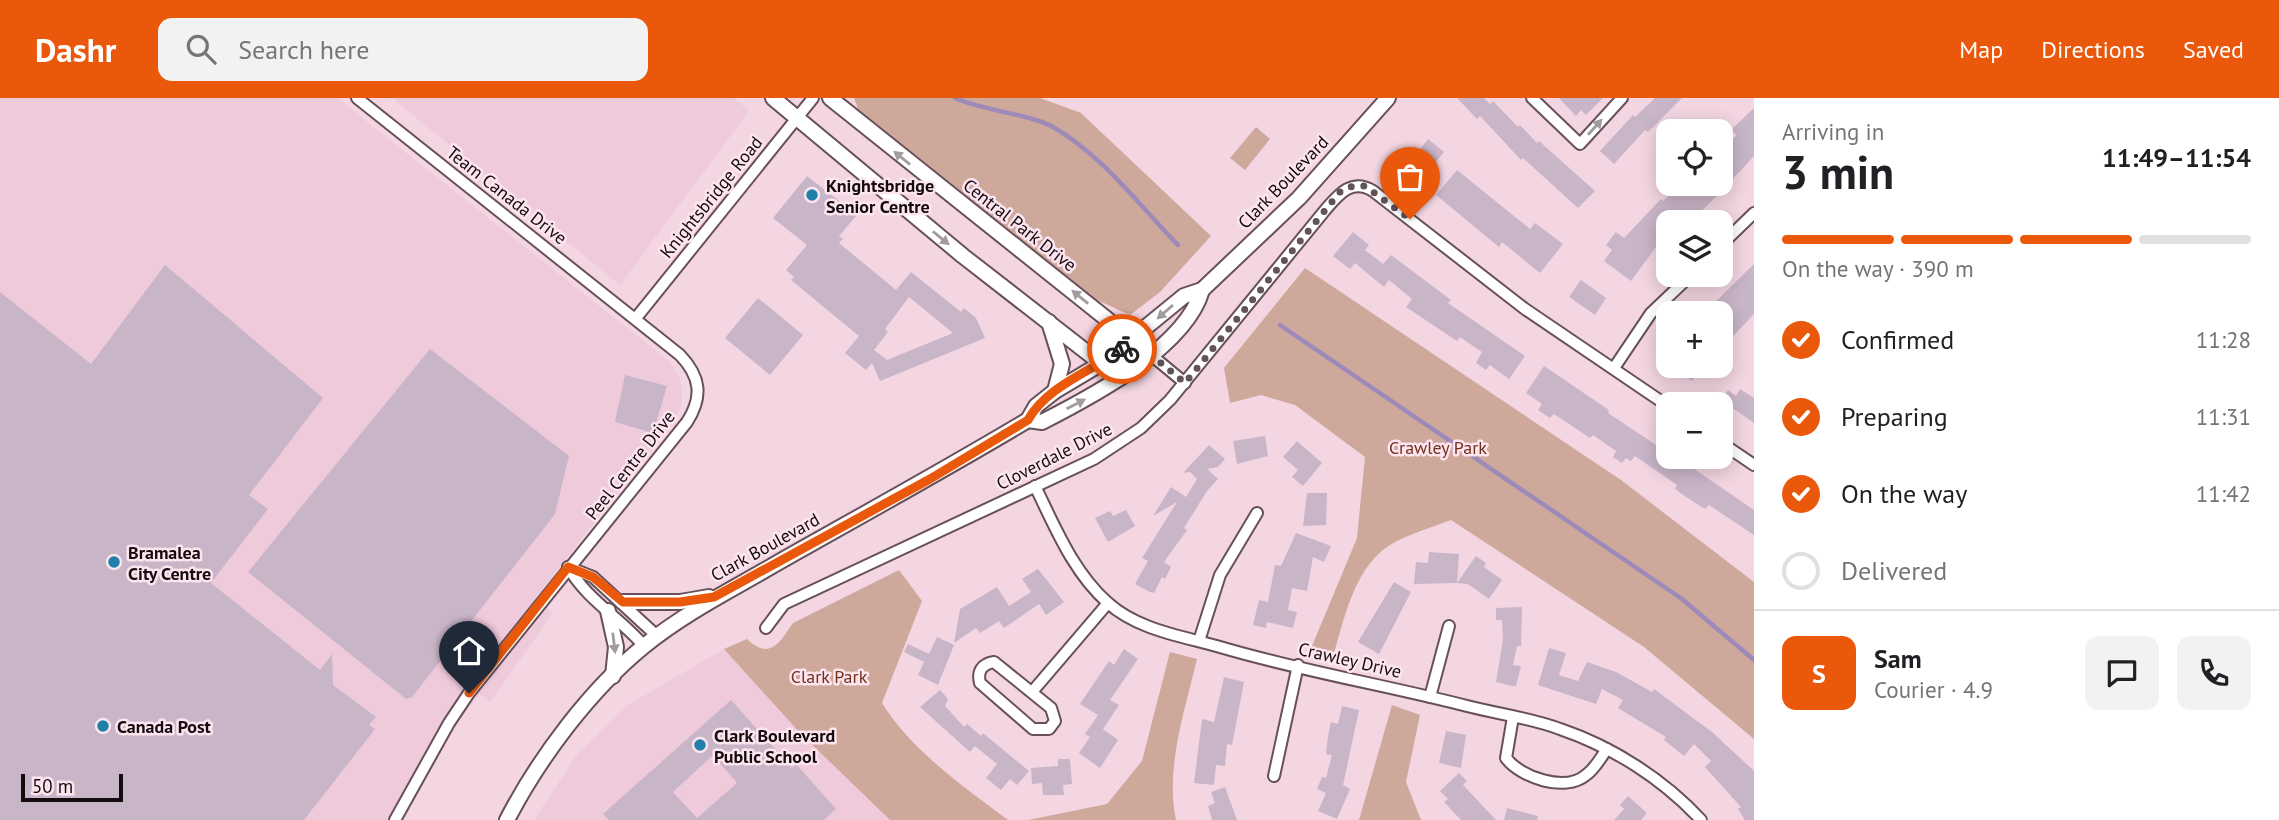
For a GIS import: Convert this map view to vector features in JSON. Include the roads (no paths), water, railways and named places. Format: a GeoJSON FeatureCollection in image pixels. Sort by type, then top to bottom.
{"type":"FeatureCollection","features":[{"type":"Feature","properties":{"kind":"street","name":"Team Canada Drive"},"geometry":{"type":"LineString","coordinates":[[357,98],[636,318]]}},
{"type":"Feature","properties":{"kind":"street"},"geometry":{"type":"LineString","coordinates":[[773,98],[953,247],[1120,378]]}},
{"type":"Feature","properties":{"kind":"street","name":"Knightsbridge Road"},"geometry":{"type":"LineString","coordinates":[[636,318],[813,98]]}},
{"type":"Feature","properties":{"kind":"street","name":"Central Park Drive"},"geometry":{"type":"LineString","coordinates":[[830,98],[1185,383]]}},
{"type":"Feature","properties":{"kind":"street","name":"Clark Boulevard"},"geometry":{"type":"LineString","coordinates":[[507,820],[551,747],[613,676],[644,646],[714,597],[930,479],[1028,420],[1036,406],[1055,391],[1102,363],[1184,296],[1202,290],[1299,198],[1388,98]]}},
{"type":"Feature","properties":{"kind":"street"},"geometry":{"type":"LineString","coordinates":[[1532,98],[1580,144],[1622,98]]}},
{"type":"Feature","properties":{"kind":"street","name":"Cloverdale Drive"},"geometry":{"type":"LineString","coordinates":[[766,628],[784,604],[1094,459],[1131,435],[1185,383],[1340,192],[1357,186],[1373,191],[1525,309],[1656,397]]}},
{"type":"Feature","properties":{"kind":"street"},"geometry":{"type":"LineString","coordinates":[[1733,233],[1754,213]]}},
{"type":"Feature","properties":{"kind":"street"},"geometry":{"type":"LineString","coordinates":[[1614,368],[1651,313],[1678,287]]}},
{"type":"Feature","properties":{"kind":"street","name":"Clark Boulevard"},"geometry":{"type":"LineString","coordinates":[[1028,420],[1042,422],[1120,378],[1151,355],[1196,309],[1202,290]]}},
{"type":"Feature","properties":{"kind":"street","name":"Peel Centre Drive"},"geometry":{"type":"LineString","coordinates":[[396,820],[463,701],[687,422],[697,402],[698,382],[692,368],[636,318]]}},
{"type":"Feature","properties":{"kind":"street"},"geometry":{"type":"LineString","coordinates":[[1049,320],[1062,364],[1055,391]]}},
{"type":"Feature","properties":{"kind":"street"},"geometry":{"type":"LineString","coordinates":[[1733,451],[1754,465]]}},
{"type":"Feature","properties":{"kind":"street","name":"Crawley Drive"},"geometry":{"type":"LineString","coordinates":[[1035,486],[1086,580],[1108,603],[1141,624],[1199,641],[1559,728],[1607,749],[1646,772],[1684,801],[1701,820]]}},
{"type":"Feature","properties":{"kind":"street"},"geometry":{"type":"LineString","coordinates":[[1199,641],[1220,575],[1257,513]]}},
{"type":"Feature","properties":{"kind":"street"},"geometry":{"type":"LineString","coordinates":[[568,567],[593,577],[657,636]]}},
{"type":"Feature","properties":{"kind":"street"},"geometry":{"type":"LineString","coordinates":[[568,567],[581,589],[626,625],[644,646]]}},
{"type":"Feature","properties":{"kind":"street"},"geometry":{"type":"LineString","coordinates":[[623,602],[680,602],[714,597]]}},
{"type":"Feature","properties":{"kind":"street"},"geometry":{"type":"LineString","coordinates":[[1031,692],[1108,603]]}},
{"type":"Feature","properties":{"kind":"street"},"geometry":{"type":"LineString","coordinates":[[608,611],[616,647],[613,676]]}},
{"type":"Feature","properties":{"kind":"street"},"geometry":{"type":"LineString","coordinates":[[1430,696],[1449,626]]}},
{"type":"Feature","properties":{"kind":"street"},"geometry":{"type":"LineString","coordinates":[[994,662],[1031,692],[1051,708],[1055,721],[1049,730],[1034,729],[980,683],[979,672],[983,666],[994,662]]}},
{"type":"Feature","properties":{"kind":"street"},"geometry":{"type":"LineString","coordinates":[[1274,776],[1298,665]]}},
{"type":"Feature","properties":{"kind":"street"},"geometry":{"type":"LineString","coordinates":[[1513,717],[1506,758],[1514,768],[1546,781],[1577,781],[1587,775],[1607,749]]}},
{"type":"Feature","properties":{"kind":"waterway"},"geometry":{"type":"LineString","coordinates":[[955,98],[1043,123],[1071,138],[1104,166],[1178,245]]}},
{"type":"Feature","properties":{"kind":"waterway"},"geometry":{"type":"LineString","coordinates":[[1280,325],[1682,599],[1754,660]]}},
{"type":"Feature","properties":{"kind":"place","name":"Knightsbridge Senior Centre"},"geometry":{"type":"Point","coordinates":[812,195]}},
{"type":"Feature","properties":{"kind":"place","name":"Bramalea City Centre"},"geometry":{"type":"Point","coordinates":[114,562]}},
{"type":"Feature","properties":{"kind":"place","name":"Canada Post"},"geometry":{"type":"Point","coordinates":[103,726]}},
{"type":"Feature","properties":{"kind":"place","name":"Clark Boulevard Public School"},"geometry":{"type":"Point","coordinates":[700,745]}},
{"type":"Feature","properties":{"kind":"park label","name":"Crawley Park"},"geometry":{"type":"Point","coordinates":[1438,447]}},
{"type":"Feature","properties":{"kind":"park label","name":"Clark Park"},"geometry":{"type":"Point","coordinates":[829,676]}}]}
